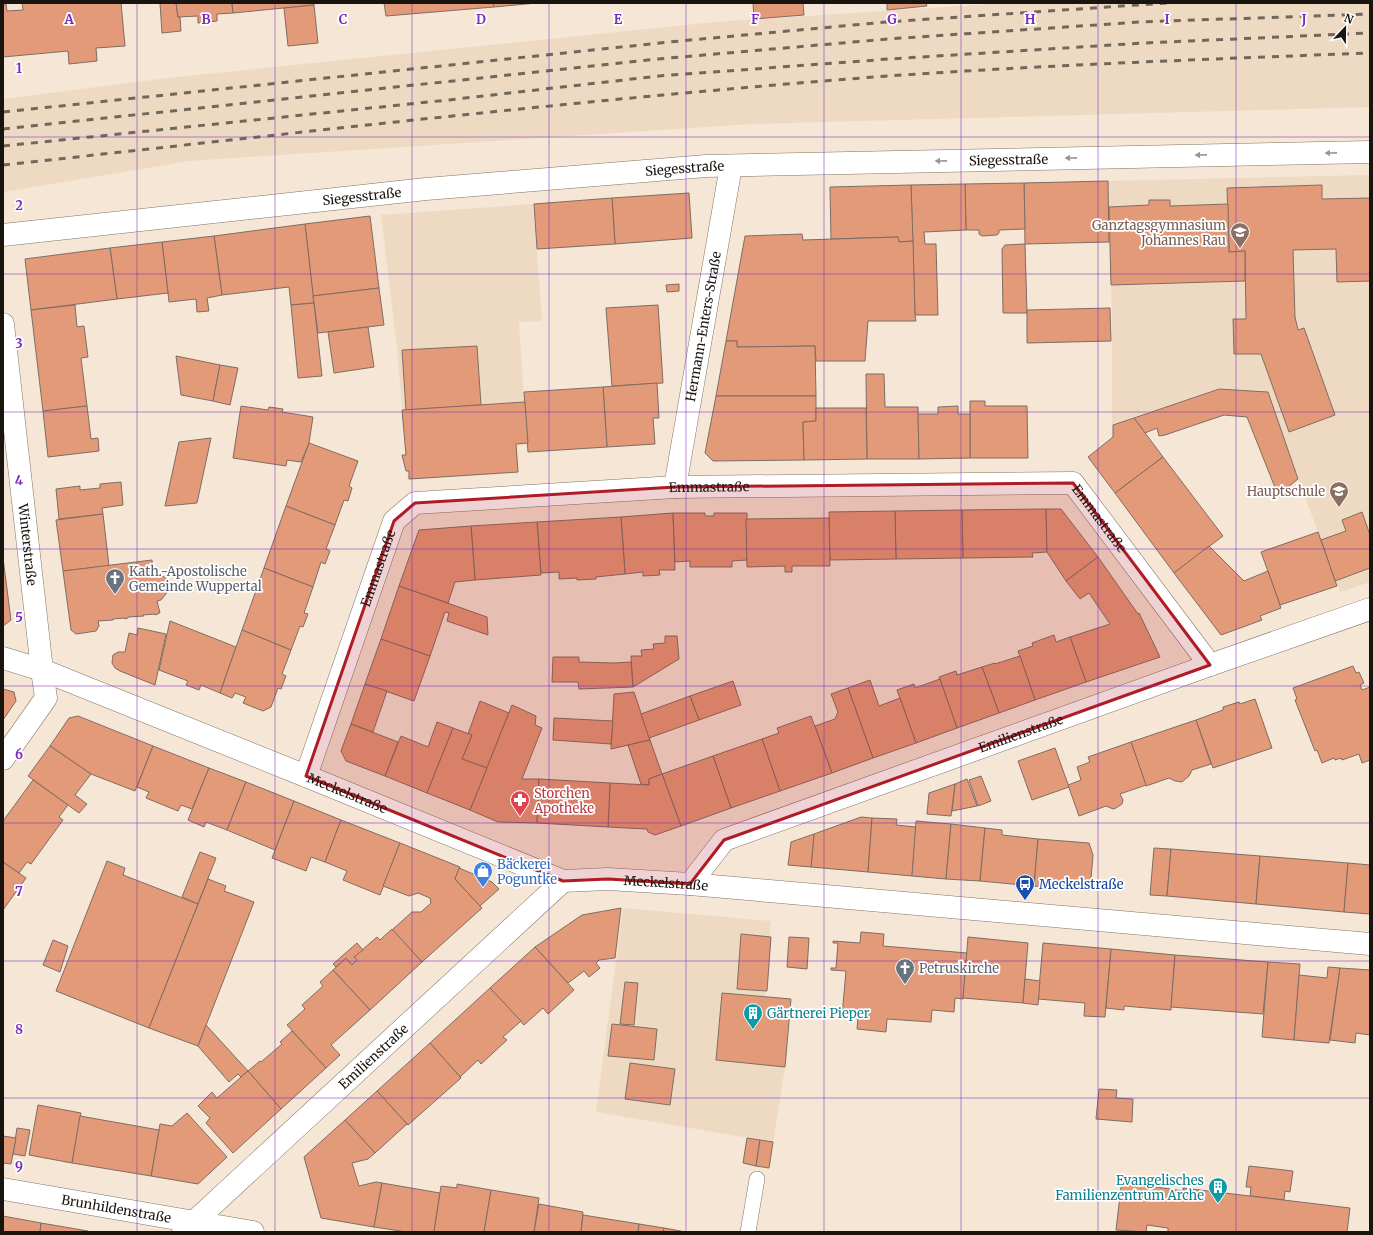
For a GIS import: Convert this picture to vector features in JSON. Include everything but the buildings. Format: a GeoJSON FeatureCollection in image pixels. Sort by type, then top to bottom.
{"type":"FeatureCollection","features":[{"type":"Feature","properties":{"kind":"street","name":"Siegesstraße"},"geometry":{"type":"LineString","coordinates":[[3,235],[426,189],[706,166],[1370,152]]}},
{"type":"Feature","properties":{"kind":"street","name":"Hermann-Enters-Straße"},"geometry":{"type":"LineString","coordinates":[[675,487],[731,166]]}},
{"type":"Feature","properties":{"kind":"street","name":"Winterstraße"},"geometry":{"type":"LineString","coordinates":[[3,324],[46,698],[3,759]]}},
{"type":"Feature","properties":{"kind":"street","name":"Emmastraße"},"geometry":{"type":"LineString","coordinates":[[306,776],[394,521],[415,503],[675,487],[1074,483],[1210,665]]}},
{"type":"Feature","properties":{"kind":"street","name":"Emilienstraße"},"geometry":{"type":"LineString","coordinates":[[690,884],[724,840],[1370,609]]}},
{"type":"Feature","properties":{"kind":"street","name":"Meckelstraße"},"geometry":{"type":"LineString","coordinates":[[3,658],[42,670],[563,881],[608,879],[690,884],[1370,944]]}},
{"type":"Feature","properties":{"kind":"street","name":"Emilienstraße"},"geometry":{"type":"LineString","coordinates":[[188,1227],[563,881]]}},
{"type":"Feature","properties":{"kind":"street","name":"Brunhildenstraße"},"geometry":{"type":"LineString","coordinates":[[3,1189],[188,1227],[253,1232]]}},
{"type":"Feature","properties":{"kind":"lane"},"geometry":{"type":"LineString","coordinates":[[748,1232],[757,1179]]}},
{"type":"Feature","properties":{"kind":"highlighted area"},"geometry":{"type":"Polygon","coordinates":[[[1073,483],[1210,665],[724,840],[690,884],[608,879],[563,881],[306,776],[394,521],[415,503],[675,487],[1073,483]]]}},
{"type":"Feature","properties":{"kind":"shaded area"},"geometry":{"type":"Polygon","coordinates":[[[1006,3],[1370,3],[1370,107],[752,124],[189,161],[3,192],[3,99],[167,78],[715,22],[1006,3]]]}},
{"type":"Feature","properties":{"kind":"shaded area","name":"Ganztagsgymnasium Johannes Rau"},"geometry":{"type":"Polygon","coordinates":[[[1370,175],[1370,582],[1340,592],[1267,391],[1218,388],[1112,425],[1112,317],[1108,181],[1370,175]]]}},
{"type":"Feature","properties":{"kind":"shaded area"},"geometry":{"type":"Polygon","coordinates":[[[533,204],[542,321],[519,322],[527,444],[517,445],[518,473],[408,480],[397,347],[381,215],[533,204]]]}},
{"type":"Feature","properties":{"kind":"shaded area"},"geometry":{"type":"Polygon","coordinates":[[[623,908],[771,921],[765,997],[790,999],[785,1067],[773,1142],[596,1112],[623,908]]]}},
{"type":"Feature","properties":{"kind":"railway"},"geometry":{"type":"LineString","coordinates":[[3,112],[669,42],[886,22],[1167,3]]}},
{"type":"Feature","properties":{"kind":"railway"},"geometry":{"type":"LineString","coordinates":[[3,129],[658,59],[888,39],[1140,22],[1370,14]]}},
{"type":"Feature","properties":{"kind":"railway"},"geometry":{"type":"LineString","coordinates":[[3,146],[448,100],[659,76],[889,59],[1144,43],[1370,33]]}},
{"type":"Feature","properties":{"kind":"railway"},"geometry":{"type":"LineString","coordinates":[[3,165],[556,105],[777,85],[888,76],[1008,69],[1370,53]]}},
{"type":"Feature","properties":{"kind":"place","name":"Ganztagsgymnasium Johannes Rau"},"geometry":{"type":"Point","coordinates":[1240,249]}},
{"type":"Feature","properties":{"kind":"place","name":"Hauptschule"},"geometry":{"type":"Point","coordinates":[1339,508]}},
{"type":"Feature","properties":{"kind":"place","name":"Kath.-Apostolische Gemeinde Wuppertal"},"geometry":{"type":"Point","coordinates":[115,595]}},
{"type":"Feature","properties":{"kind":"place","name":"Storchen Apotheke"},"geometry":{"type":"Point","coordinates":[520,817]}},
{"type":"Feature","properties":{"kind":"place","name":"Bäckerei Poguntke"},"geometry":{"type":"Point","coordinates":[483,888]}},
{"type":"Feature","properties":{"kind":"place","name":"Meckelstraße"},"geometry":{"type":"Point","coordinates":[1025,901]}},
{"type":"Feature","properties":{"kind":"place","name":"Petruskirche"},"geometry":{"type":"Point","coordinates":[905,985]}},
{"type":"Feature","properties":{"kind":"place","name":"Gärtnerei Pieper"},"geometry":{"type":"Point","coordinates":[753,1030]}},
{"type":"Feature","properties":{"kind":"place","name":"Evangelisches Familienzentrum Arche"},"geometry":{"type":"Point","coordinates":[1218,1204]}}]}
